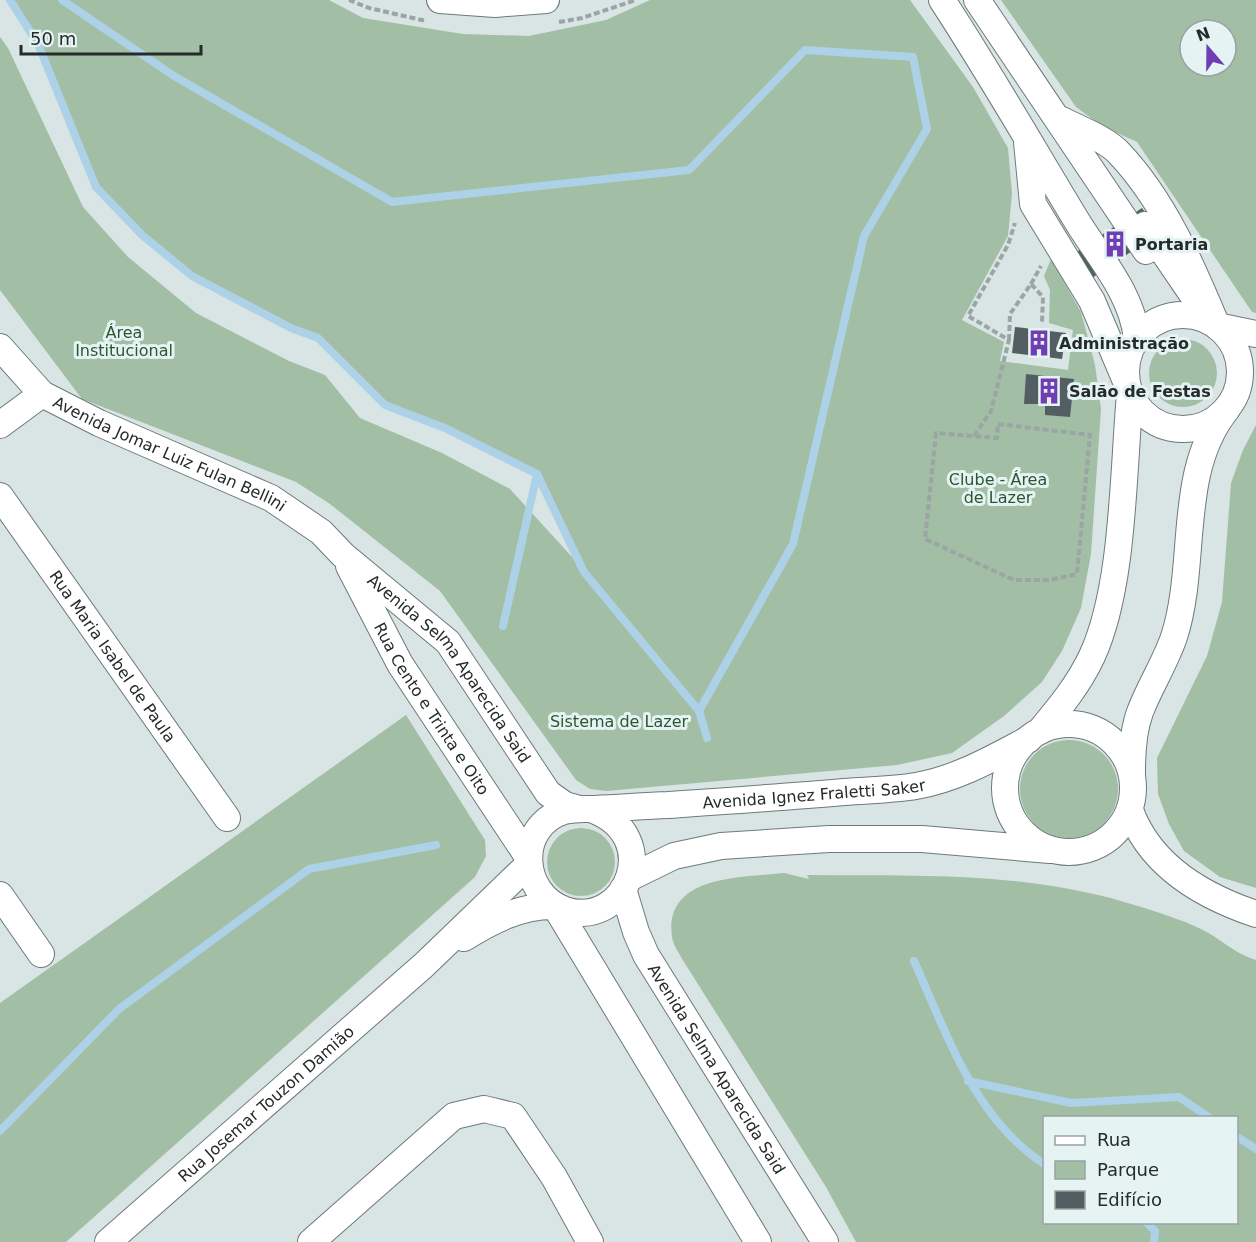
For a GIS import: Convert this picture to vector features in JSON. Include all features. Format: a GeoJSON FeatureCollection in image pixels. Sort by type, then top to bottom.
{"type":"FeatureCollection","features":[{"type":"Feature","properties":{"kind":"street"},"geometry":{"type":"LineString","coordinates":[[440,0],[495,4],[546,0]]}},
{"type":"Feature","properties":{"kind":"street","name":"Avenida Ignez Fraletti Saker"},"geometry":{"type":"LineString","coordinates":[[942,0],[1045,166],[1041,208],[1130,367],[1146,416],[1171,428],[1199,427],[1230,404]]}},
{"type":"Feature","properties":{"kind":"street","name":"Avenida Ignez Fraletti Saker"},"geometry":{"type":"LineString","coordinates":[[977,0],[1146,251]]}},
{"type":"Feature","properties":{"kind":"street","name":"Avenida Ignez Fraletti Saker"},"geometry":{"type":"LineString","coordinates":[[1057,117],[1116,150],[1149,194],[1188,258],[1217,326],[1231,342],[1239,365],[1239,377],[1230,404],[1212,427],[1201,458],[1193,496],[1182,604],[1174,637],[1140,713],[1132,743],[1130,810]]}},
{"type":"Feature","properties":{"kind":"street","name":"Avenida Ignez Fraletti Saker"},"geometry":{"type":"LineString","coordinates":[[1026,133],[1044,190],[1041,208]]}},
{"type":"Feature","properties":{"kind":"street"},"geometry":{"type":"LineString","coordinates":[[1045,166],[1053,152],[1070,147],[1077,148]]}},
{"type":"Feature","properties":{"kind":"street"},"geometry":{"type":"LineString","coordinates":[[1041,208],[1082,197],[1088,193],[1095,182],[1094,173]]}},
{"type":"Feature","properties":{"kind":"street","name":"Avenida Ignez Fraletti Saker"},"geometry":{"type":"LineString","coordinates":[[1041,208],[1124,293],[1132,309],[1115,570],[1104,620],[1092,655],[1072,692],[1035,735],[1019,748],[1006,774],[1006,802],[1018,827],[1039,846],[1050,850]]}},
{"type":"Feature","properties":{"kind":"street"},"geometry":{"type":"LineString","coordinates":[[1130,367],[1149,326],[1172,316],[1197,317],[1217,326],[1256,334]]}},
{"type":"Feature","properties":{"kind":"street","name":"Avenida Jomar Luiz Fulan Bellini"},"geometry":{"type":"LineString","coordinates":[[0,347],[42,394],[99,423],[271,498],[321,532],[343,555]]}},
{"type":"Feature","properties":{"kind":"street"},"geometry":{"type":"LineString","coordinates":[[1230,404],[1256,381]]}},
{"type":"Feature","properties":{"kind":"street"},"geometry":{"type":"LineString","coordinates":[[0,426],[42,394]]}},
{"type":"Feature","properties":{"kind":"street","name":"Rua Maria Isabel de Paula"},"geometry":{"type":"LineString","coordinates":[[0,496],[227,818]]}},
{"type":"Feature","properties":{"kind":"street","name":"Avenida Selma Aparecida Said"},"geometry":{"type":"LineString","coordinates":[[343,555],[448,642],[548,793],[565,805],[583,809]]}},
{"type":"Feature","properties":{"kind":"street","name":"Rua Cento e Trinta e Oito"},"geometry":{"type":"LineString","coordinates":[[343,555],[400,664],[528,860]]}},
{"type":"Feature","properties":{"kind":"street","name":"Avenida Ignez Fraletti Saker"},"geometry":{"type":"LineString","coordinates":[[583,809],[917,786],[974,768],[1035,735],[1066,724],[1092,728],[1114,742],[1129,764],[1132,777]]}},
{"type":"Feature","properties":{"kind":"street"},"geometry":{"type":"LineString","coordinates":[[626,884],[632,856],[626,835],[617,823],[583,809],[562,812],[538,829],[528,860],[534,885],[543,897],[555,906],[758,1242]]}},
{"type":"Feature","properties":{"kind":"street"},"geometry":{"type":"LineString","coordinates":[[555,906],[584,912],[598,909],[611,902],[626,884],[674,856],[721,846],[829,839],[922,839],[1074,852],[1098,846],[1118,830],[1130,810]]}},
{"type":"Feature","properties":{"kind":"street"},"geometry":{"type":"LineString","coordinates":[[1130,810],[1134,822],[1149,845],[1177,875],[1217,900],[1256,914]]}},
{"type":"Feature","properties":{"kind":"street","name":"Rua Josemar Touzon Damião"},"geometry":{"type":"LineString","coordinates":[[108,1242],[424,965],[528,860]]}},
{"type":"Feature","properties":{"kind":"street","name":"Avenida Selma Aparecida Said"},"geometry":{"type":"LineString","coordinates":[[626,884],[646,955],[825,1242]]}},
{"type":"Feature","properties":{"kind":"street"},"geometry":{"type":"LineString","coordinates":[[0,895],[41,954]]}},
{"type":"Feature","properties":{"kind":"street","name":"Rua Josemar Touzon Damião"},"geometry":{"type":"LineString","coordinates":[[424,965],[499,919],[539,905],[555,906]]}},
{"type":"Feature","properties":{"kind":"street"},"geometry":{"type":"LineString","coordinates":[[586,958],[585,929],[598,909]]}},
{"type":"Feature","properties":{"kind":"street"},"geometry":{"type":"LineString","coordinates":[[311,1242],[454,1116],[484,1109],[513,1116],[554,1177],[590,1242]]}},
{"type":"Feature","properties":{"kind":"path"},"geometry":{"type":"LineString","coordinates":[[1009,340],[968,316],[1008,245],[1041,208]]}},
{"type":"Feature","properties":{"kind":"path"},"geometry":{"type":"LineString","coordinates":[[974,436],[991,411],[1009,340],[1010,314],[1043,262]]}},
{"type":"Feature","properties":{"kind":"path"},"geometry":{"type":"LineString","coordinates":[[1031,284],[1043,297],[1042,323]]}},
{"type":"Feature","properties":{"kind":"path"},"geometry":{"type":"LineString","coordinates":[[999,424],[1090,435],[1077,574],[1050,580],[1014,579],[925,539],[936,433],[974,436],[997,438],[999,424]]}},
{"type":"Feature","properties":{"kind":"green space"},"geometry":{"type":"Polygon","coordinates":[[[10,0],[329,0],[363,18],[463,34],[529,36],[606,20],[650,0],[910,0],[973,87],[1008,148],[1012,193],[1008,236],[962,320],[1004,342],[1000,361],[1068,370],[1073,330],[1049,323],[1050,290],[1044,276],[1051,259],[1081,312],[1095,365],[1101,409],[1091,554],[1081,608],[1062,651],[1042,682],[1004,716],[952,753],[897,765],[606,791],[590,789],[576,780],[440,591],[330,504],[296,482],[82,399],[0,290],[0,37],[8,48],[83,207],[128,257],[196,313],[289,361],[325,375],[360,418],[442,453],[510,489],[583,569],[539,474],[445,428],[385,405],[318,338],[291,328],[192,276],[142,235],[96,187],[38,44],[10,0]]]}},
{"type":"Feature","properties":{"kind":"green space"},"geometry":{"type":"Polygon","coordinates":[[[1001,0],[1256,0],[1256,313],[1252,312],[1137,142],[1102,126],[1076,107],[1001,0]]]}},
{"type":"Feature","properties":{"kind":"green space"},"geometry":{"type":"Polygon","coordinates":[[[1183,339],[1196,342],[1207,349],[1214,360],[1217,373],[1214,386],[1207,397],[1196,404],[1183,407],[1170,404],[1159,397],[1152,386],[1149,373],[1152,360],[1159,349],[1170,342],[1183,339]]]}},
{"type":"Feature","properties":{"kind":"green space"},"geometry":{"type":"Polygon","coordinates":[[[1256,425],[1256,888],[1220,877],[1184,851],[1169,824],[1158,794],[1157,758],[1207,656],[1222,602],[1231,483],[1243,450],[1256,425]]]}},
{"type":"Feature","properties":{"kind":"green space"},"geometry":{"type":"Polygon","coordinates":[[[406,715],[485,840],[486,856],[475,877],[66,1242],[0,1242],[0,1003],[406,715]]]}},
{"type":"Feature","properties":{"kind":"green space"},"geometry":{"type":"Polygon","coordinates":[[[1069,740],[1088,744],[1104,754],[1114,770],[1118,789],[1114,808],[1104,824],[1088,834],[1069,838],[1050,834],[1034,824],[1024,808],[1020,789],[1024,770],[1034,754],[1050,744],[1069,740]]]}},
{"type":"Feature","properties":{"kind":"green space"},"geometry":{"type":"Polygon","coordinates":[[[581,828],[594,831],[605,838],[612,849],[615,862],[612,875],[605,886],[594,893],[581,896],[568,893],[557,886],[550,875],[547,862],[550,849],[557,838],[568,831],[581,828]]]}},
{"type":"Feature","properties":{"kind":"green space"},"geometry":{"type":"Polygon","coordinates":[[[784,873],[809,879],[807,875],[934,876],[1016,881],[1058,887],[1099,895],[1171,917],[1201,929],[1241,954],[1256,960],[1256,1242],[856,1242],[826,1187],[684,962],[673,940],[673,916],[680,901],[693,890],[728,879],[784,873]]]}},
{"type":"Feature","properties":{"kind":"building"},"geometry":{"type":"Polygon","coordinates":[[[1142,208],[1159,233],[1089,280],[1072,255],[1142,208]]]}},
{"type":"Feature","properties":{"kind":"building","name":"Administração"},"geometry":{"type":"Polygon","coordinates":[[[1015,327],[1066,333],[1062,359],[1012,353],[1015,327]]]}},
{"type":"Feature","properties":{"kind":"building","name":"Salão de Festas"},"geometry":{"type":"Polygon","coordinates":[[[1026,374],[1074,379],[1070,417],[1045,415],[1045,404],[1024,404],[1026,374]]]}},
{"type":"Feature","properties":{"kind":"waterway"},"geometry":{"type":"LineString","coordinates":[[10,0],[38,44],[96,187],[142,235],[192,276],[291,328],[318,338],[385,405],[445,428],[537,474],[584,572],[699,711],[707,738]]}},
{"type":"Feature","properties":{"kind":"waterway"},"geometry":{"type":"LineString","coordinates":[[62,0],[174,76],[392,202],[689,170],[805,50],[913,57],[927,129],[864,236],[793,544],[699,711]]}},
{"type":"Feature","properties":{"kind":"waterway"},"geometry":{"type":"LineString","coordinates":[[503,626],[537,474]]}},
{"type":"Feature","properties":{"kind":"waterway"},"geometry":{"type":"LineString","coordinates":[[0,1131],[119,1009],[309,869],[436,845]]}},
{"type":"Feature","properties":{"kind":"waterway"},"geometry":{"type":"LineString","coordinates":[[914,961],[951,1045],[981,1099],[1020,1145],[1043,1163]]}},
{"type":"Feature","properties":{"kind":"waterway"},"geometry":{"type":"LineString","coordinates":[[968,1081],[1071,1103],[1179,1097],[1207,1116]]}},
{"type":"Feature","properties":{"kind":"waterway"},"geometry":{"type":"LineString","coordinates":[[1238,1137],[1256,1149]]}},
{"type":"Feature","properties":{"kind":"waterway"},"geometry":{"type":"LineString","coordinates":[[1148,1224],[1155,1231],[1154,1242]]}},
{"type":"Feature","properties":{"kind":"place","name":"Portaria"},"geometry":{"type":"Point","coordinates":[1115,244]}},
{"type":"Feature","properties":{"kind":"place","name":"Administração"},"geometry":{"type":"Point","coordinates":[1039,343]}},
{"type":"Feature","properties":{"kind":"place","name":"Salão de Festas"},"geometry":{"type":"Point","coordinates":[1049,391]}},
{"type":"Feature","properties":{"kind":"park label","name":"Área Institucional"},"geometry":{"type":"Point","coordinates":[124,341]}},
{"type":"Feature","properties":{"kind":"park label","name":"Clube - Área de Lazer"},"geometry":{"type":"Point","coordinates":[998,488]}},
{"type":"Feature","properties":{"kind":"park label","name":"Sistema de Lazer"},"geometry":{"type":"Point","coordinates":[619,721]}}]}
